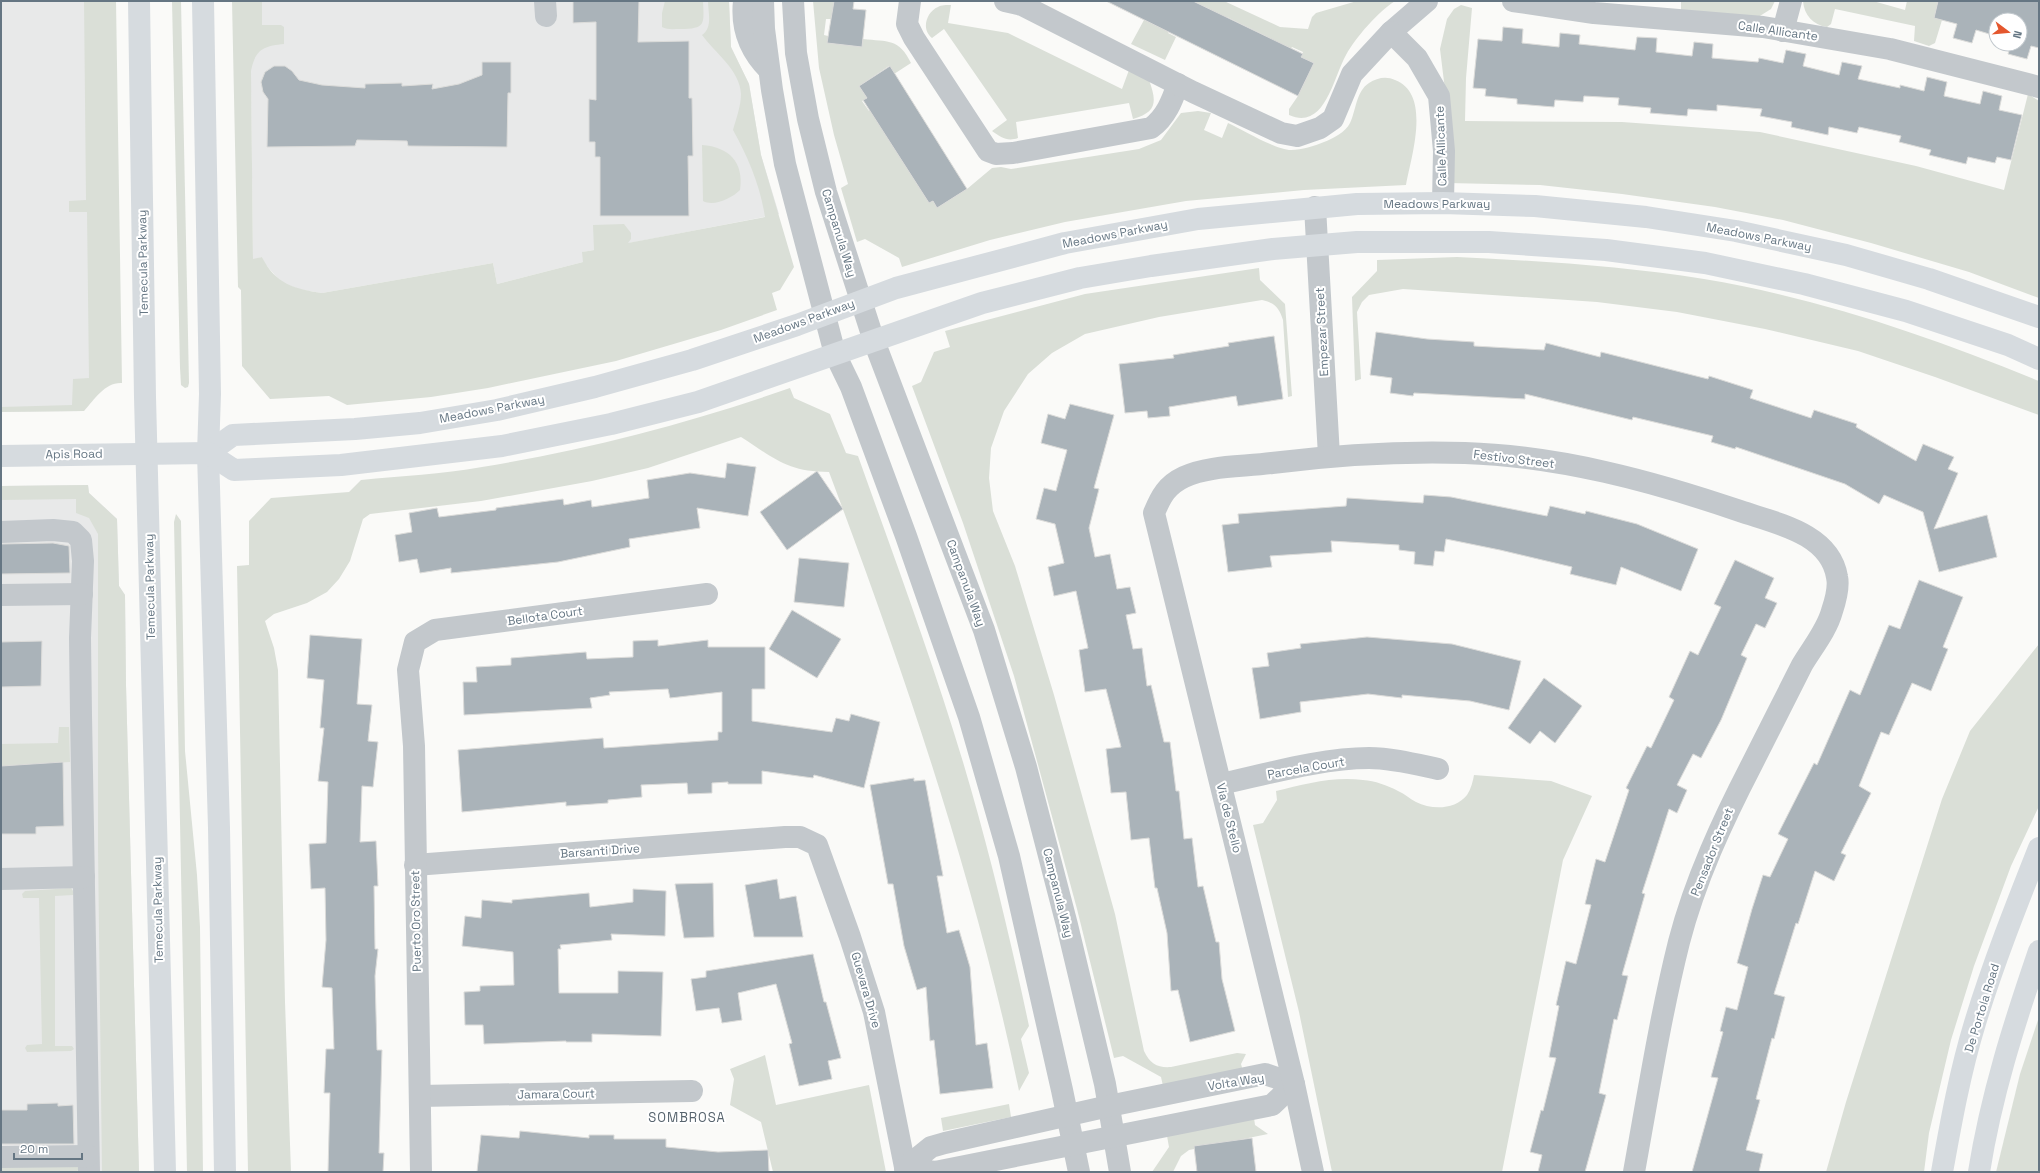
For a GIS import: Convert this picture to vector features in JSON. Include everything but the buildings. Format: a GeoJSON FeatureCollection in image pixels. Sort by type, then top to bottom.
{"type":"FeatureCollection","features":[{"type":"Feature","properties":{"kind":"main road","name":"Temecula Parkway"},"geometry":{"type":"LineString","coordinates":[[139,1],[147,453],[164,1172]]}},
{"type":"Feature","properties":{"kind":"main road"},"geometry":{"type":"LineString","coordinates":[[202,1],[210,386],[208,453],[219,828],[225,1172]]}},
{"type":"Feature","properties":{"kind":"main road","name":"Meadows Parkway"},"geometry":{"type":"LineString","coordinates":[[208,453],[233,435],[355,429],[420,423],[497,410],[595,387],[692,360],[825,315],[859,300],[975,266],[1071,242],[1198,219],[1357,204],[1443,203],[1535,206],[1646,217],[1736,231],[1846,255],[2020,308],[2039,316]]}},
{"type":"Feature","properties":{"kind":"main road"},"geometry":{"type":"LineString","coordinates":[[147,453],[208,453],[234,470],[341,465],[502,446],[611,424],[698,402],[982,303],[1080,278],[1150,266],[1318,245],[1357,242],[1489,242],[1606,250],[1705,263],[1804,284],[1906,311],[2008,346],[2039,359]]}},
{"type":"Feature","properties":{"kind":"main road","name":"Apis Road"},"geometry":{"type":"LineString","coordinates":[[1,456],[147,453]]}},
{"type":"Feature","properties":{"kind":"main road","name":"De Portola Road"},"geometry":{"type":"LineString","coordinates":[[1942,1172],[1952,1117],[1975,1024],[2007,927],[2039,848]]}},
{"type":"Feature","properties":{"kind":"main road"},"geometry":{"type":"LineString","coordinates":[[1979,1172],[1986,1127],[2010,1033],[2039,951]]}},
{"type":"Feature","properties":{"kind":"street"},"geometry":{"type":"LineString","coordinates":[[744,1],[745,28],[750,45],[758,59],[770,71]]}},
{"type":"Feature","properties":{"kind":"street"},"geometry":{"type":"LineString","coordinates":[[763,1],[764,29],[785,164],[835,354],[851,387],[904,528],[969,717],[1009,856],[1079,1172]]}},
{"type":"Feature","properties":{"kind":"street","name":"Campanula Way"},"geometry":{"type":"LineString","coordinates":[[793,1],[796,53],[808,119],[826,192],[859,300],[986,638],[1026,767],[1067,925],[1109,1106],[1120,1172]]}},
{"type":"Feature","properties":{"kind":"street"},"geometry":{"type":"LineString","coordinates":[[910,1],[907,24],[914,38],[988,151],[996,154],[1012,153],[1151,128],[1160,121],[1171,104],[1178,84]]}},
{"type":"Feature","properties":{"kind":"street"},"geometry":{"type":"LineString","coordinates":[[1005,1],[1022,5],[1178,84],[1281,133],[1296,136],[1320,128],[1333,119],[1352,74],[1391,32],[1427,1]]}},
{"type":"Feature","properties":{"kind":"street","name":"Calle Allicante"},"geometry":{"type":"LineString","coordinates":[[1513,1],[1564,5],[1594,13],[1763,27],[1890,49],[2039,87]]}},
{"type":"Feature","properties":{"kind":"street"},"geometry":{"type":"LineString","coordinates":[[1783,31],[1791,1]]}},
{"type":"Feature","properties":{"kind":"street","name":"Calle Allicante"},"geometry":{"type":"LineString","coordinates":[[1391,32],[1417,58],[1439,96],[1444,151],[1443,203]]}},
{"type":"Feature","properties":{"kind":"street","name":"Empezar Street"},"geometry":{"type":"LineString","coordinates":[[1316,208],[1329,456]]}},
{"type":"Feature","properties":{"kind":"street","name":"Festivo Street"},"geometry":{"type":"LineString","coordinates":[[1185,476],[1218,468],[1258,465],[1329,456],[1404,452],[1467,453],[1530,459],[1593,470],[1672,488],[1806,535],[1828,553]]}},
{"type":"Feature","properties":{"kind":"street","name":"Via de Stello"},"geometry":{"type":"LineString","coordinates":[[1185,476],[1164,491],[1154,513],[1294,1084],[1313,1172]]}},
{"type":"Feature","properties":{"kind":"street"},"geometry":{"type":"LineString","coordinates":[[1,532],[52,530],[73,532],[81,540],[83,561],[80,646],[89,1164],[1,1157]]}},
{"type":"Feature","properties":{"kind":"street","name":"Pensador Street"},"geometry":{"type":"LineString","coordinates":[[1634,1172],[1662,1020],[1680,939],[1707,860],[1736,794],[1802,666],[1832,614],[1838,578],[1828,553]]}},
{"type":"Feature","properties":{"kind":"street"},"geometry":{"type":"LineString","coordinates":[[1,595],[82,594]]}},
{"type":"Feature","properties":{"kind":"street","name":"Bellota Court"},"geometry":{"type":"LineString","coordinates":[[408,670],[416,642],[435,630],[707,594]]}},
{"type":"Feature","properties":{"kind":"street","name":"Puerto Oro Street"},"geometry":{"type":"LineString","coordinates":[[408,670],[414,746],[421,1172]]}},
{"type":"Feature","properties":{"kind":"street","name":"Parcela Court"},"geometry":{"type":"LineString","coordinates":[[1221,784],[1322,763],[1368,758],[1404,762],[1438,769]]}},
{"type":"Feature","properties":{"kind":"street","name":"Barsanti Drive"},"geometry":{"type":"LineString","coordinates":[[415,865],[785,837]]}},
{"type":"Feature","properties":{"kind":"street","name":"Guevara Drive"},"geometry":{"type":"LineString","coordinates":[[785,837],[800,837],[817,845],[830,879],[874,1012],[906,1170]]}},
{"type":"Feature","properties":{"kind":"street"},"geometry":{"type":"LineString","coordinates":[[1,879],[84,877]]}},
{"type":"Feature","properties":{"kind":"street","name":"Volta Way"},"geometry":{"type":"LineString","coordinates":[[906,1170],[931,1147],[1109,1106],[1265,1074],[1294,1084]]}},
{"type":"Feature","properties":{"kind":"street"},"geometry":{"type":"LineString","coordinates":[[906,1170],[935,1172],[1272,1105],[1294,1084]]}},
{"type":"Feature","properties":{"kind":"street","name":"Jamara Court"},"geometry":{"type":"LineString","coordinates":[[420,1096],[692,1091]]}},
{"type":"Feature","properties":{"kind":"shaded area"},"geometry":{"type":"Polygon","coordinates":[[[1,1],[94,1],[99,365],[84,411],[1,412],[1,1]]]}},
{"type":"Feature","properties":{"kind":"shaded area"},"geometry":{"type":"Polygon","coordinates":[[[84,1],[116,1],[122,383],[116,383],[105,388],[84,411],[1,412],[1,407],[72,405],[73,379],[89,378],[87,212],[69,212],[69,201],[86,200],[84,1]]]}},
{"type":"Feature","properties":{"kind":"shaded area"},"geometry":{"type":"Polygon","coordinates":[[[172,1],[181,1],[189,383],[188,387],[185,388],[181,385],[180,368],[172,1]]]}},
{"type":"Feature","properties":{"kind":"shaded area"},"geometry":{"type":"Polygon","coordinates":[[[232,1],[262,1],[262,25],[281,25],[284,27],[284,44],[271,46],[261,50],[255,58],[251,71],[253,259],[262,257],[273,273],[287,284],[322,293],[493,263],[497,284],[583,262],[582,252],[594,250],[593,225],[624,224],[631,233],[631,239],[628,243],[765,217],[753,172],[744,150],[733,130],[740,103],[740,85],[726,62],[702,35],[708,28],[709,24],[708,1],[729,1],[731,47],[749,84],[761,155],[794,267],[780,290],[772,293],[777,310],[721,330],[616,361],[488,388],[431,397],[347,405],[329,396],[270,399],[242,366],[241,290],[238,287],[232,1]]]}},
{"type":"Feature","properties":{"kind":"shaded area"},"geometry":{"type":"Polygon","coordinates":[[[250,1],[729,1],[731,47],[749,84],[761,155],[779,214],[583,252],[583,262],[497,284],[493,263],[322,293],[302,290],[282,283],[265,264],[262,257],[253,260],[250,1]]]}},
{"type":"Feature","properties":{"kind":"shaded area"},"geometry":{"type":"Polygon","coordinates":[[[665,1],[703,1],[702,24],[695,28],[688,29],[666,29],[662,27],[662,13],[665,1]]]}},
{"type":"Feature","properties":{"kind":"shaded area"},"geometry":{"type":"Polygon","coordinates":[[[813,1],[834,1],[832,19],[826,19],[824,35],[828,36],[828,43],[862,47],[863,39],[886,41],[897,45],[907,55],[911,63],[894,74],[889,66],[859,86],[867,98],[862,101],[869,111],[874,108],[900,157],[929,203],[933,201],[937,208],[967,189],[992,168],[1001,167],[1011,169],[1139,149],[1161,140],[1181,113],[1198,111],[1211,113],[1204,130],[1222,138],[1228,123],[1277,147],[1291,150],[1304,149],[1331,139],[1345,129],[1350,123],[1361,91],[1369,83],[1382,78],[1395,80],[1406,87],[1413,98],[1416,112],[1416,127],[1406,185],[1304,190],[1186,201],[1065,222],[990,240],[902,267],[899,258],[865,239],[857,242],[841,188],[848,184],[834,135],[819,68],[813,1]]]}},
{"type":"Feature","properties":{"kind":"shaded area"},"geometry":{"type":"Polygon","coordinates":[[[1183,1],[1168,33],[1176,37],[1165,60],[1131,44],[1144,20],[1183,1]]]}},
{"type":"Feature","properties":{"kind":"shaded area"},"geometry":{"type":"Polygon","coordinates":[[[1193,1],[1224,1],[1280,27],[1308,29],[1312,17],[1316,13],[1357,1],[1395,1],[1368,25],[1355,41],[1341,65],[1326,100],[1319,109],[1311,116],[1301,118],[1289,115],[1289,109],[1298,96],[1314,63],[1301,57],[1303,52],[1292,47],[1289,52],[1268,42],[1270,38],[1227,17],[1224,24],[1207,8],[1193,1]]]}},
{"type":"Feature","properties":{"kind":"shaded area"},"geometry":{"type":"Polygon","coordinates":[[[1681,1],[1775,1],[1771,9],[1755,19],[1681,10],[1681,1]]]}},
{"type":"Feature","properties":{"kind":"shaded area"},"geometry":{"type":"Polygon","coordinates":[[[1803,1],[1873,1],[1905,10],[1907,1],[1938,1],[1934,18],[1942,20],[1935,43],[1929,46],[1914,41],[1915,26],[1835,9],[1831,24],[1827,27],[1822,26],[1814,22],[1807,15],[1803,1]]]}},
{"type":"Feature","properties":{"kind":"shaded area"},"geometry":{"type":"Polygon","coordinates":[[[951,5],[948,23],[1008,33],[1122,89],[1129,70],[1149,80],[1154,100],[1151,109],[1147,113],[1133,119],[1129,103],[1016,122],[1018,138],[1007,139],[1001,137],[992,131],[1007,120],[944,29],[932,38],[927,30],[926,21],[930,13],[939,6],[951,5]]]}},
{"type":"Feature","properties":{"kind":"shaded area"},"geometry":{"type":"Polygon","coordinates":[[[1461,5],[1472,8],[1466,78],[1465,121],[1622,122],[1760,132],[1916,166],[2004,190],[2028,94],[2039,101],[2039,298],[1969,272],[1871,243],[1783,220],[1715,207],[1622,194],[1540,185],[1448,183],[1446,98],[1440,49],[1447,19],[1454,9],[1461,5]]]}},
{"type":"Feature","properties":{"kind":"shaded area"},"geometry":{"type":"Polygon","coordinates":[[[702,145],[712,146],[727,153],[733,158],[740,171],[740,190],[723,201],[707,203],[703,201],[702,145]]]}},
{"type":"Feature","properties":{"kind":"shaded area"},"geometry":{"type":"Polygon","coordinates":[[[1457,257],[1519,260],[1673,274],[1747,287],[1832,308],[1916,334],[2039,381],[2039,415],[1858,351],[1765,329],[1677,312],[1597,302],[1403,289],[1369,295],[1362,302],[1357,312],[1361,379],[1355,381],[1352,297],[1377,271],[1377,260],[1457,257]]]}},
{"type":"Feature","properties":{"kind":"shaded area"},"geometry":{"type":"Polygon","coordinates":[[[1259,268],[1260,280],[1285,304],[1292,396],[1288,397],[1283,320],[1280,312],[1273,304],[1262,300],[1159,317],[1085,334],[1052,353],[1028,374],[1004,411],[991,448],[989,478],[993,511],[1015,566],[1054,695],[1115,914],[1144,1051],[1152,1062],[1162,1067],[1171,1067],[1237,1053],[1246,1054],[1241,1064],[1243,1071],[1163,1086],[1161,1077],[1123,1056],[1114,1058],[1077,909],[1014,676],[963,523],[912,386],[921,382],[934,352],[950,347],[945,331],[1085,294],[1259,268]]]}},
{"type":"Feature","properties":{"kind":"shaded area"},"geometry":{"type":"Polygon","coordinates":[[[790,388],[794,398],[830,414],[846,453],[858,456],[939,685],[982,827],[1007,926],[1029,1026],[1021,1039],[1029,1073],[1019,1091],[1001,1012],[960,856],[885,624],[829,472],[802,469],[791,466],[772,457],[741,437],[648,468],[592,481],[481,501],[370,514],[363,519],[350,561],[339,579],[327,592],[307,603],[274,614],[265,621],[274,648],[278,670],[285,1002],[291,1172],[248,1172],[237,566],[249,565],[249,521],[271,498],[349,492],[361,480],[467,469],[521,460],[599,444],[714,413],[790,388]]]}},
{"type":"Feature","properties":{"kind":"shaded area"},"geometry":{"type":"Polygon","coordinates":[[[88,485],[89,493],[117,519],[119,586],[125,595],[139,1172],[1,1172],[1,486],[88,485]]]}},
{"type":"Feature","properties":{"kind":"shaded area"},"geometry":{"type":"Polygon","coordinates":[[[88,485],[89,493],[117,519],[119,586],[125,595],[139,1172],[102,1172],[98,848],[98,534],[89,518],[76,513],[76,499],[1,500],[1,486],[88,485]]]}},
{"type":"Feature","properties":{"kind":"shaded area"},"geometry":{"type":"Polygon","coordinates":[[[176,514],[181,521],[185,751],[197,875],[200,927],[203,1172],[187,1172],[174,522],[176,514]]]}},
{"type":"Feature","properties":{"kind":"shaded area"},"geometry":{"type":"Polygon","coordinates":[[[2039,644],[2039,806],[2011,866],[1974,966],[1951,1040],[1929,1133],[1924,1172],[1826,1172],[1846,1102],[1942,799],[1970,731],[2039,644]]]}},
{"type":"Feature","properties":{"kind":"shaded area"},"geometry":{"type":"Polygon","coordinates":[[[59,727],[69,727],[70,762],[1,766],[1,744],[58,743],[59,727]]]}},
{"type":"Feature","properties":{"kind":"shaded area"},"geometry":{"type":"Polygon","coordinates":[[[1474,775],[1551,781],[1592,796],[1563,860],[1502,1172],[1332,1172],[1299,1012],[1253,825],[1263,823],[1277,800],[1276,791],[1319,781],[1352,779],[1376,782],[1390,787],[1422,805],[1443,807],[1456,804],[1467,795],[1472,785],[1474,775]]]}},
{"type":"Feature","properties":{"kind":"shaded area"},"geometry":{"type":"Polygon","coordinates":[[[71,888],[73,895],[55,896],[55,1046],[72,1046],[74,1049],[71,1051],[27,1052],[25,1048],[27,1045],[42,1044],[39,898],[23,898],[22,894],[25,891],[71,888]]]}},
{"type":"Feature","properties":{"kind":"shaded area"},"geometry":{"type":"Polygon","coordinates":[[[2039,1017],[2039,1172],[1996,1172],[2020,1074],[2039,1017]]]}},
{"type":"Feature","properties":{"kind":"shaded area"},"geometry":{"type":"Polygon","coordinates":[[[765,1055],[776,1105],[869,1085],[886,1172],[773,1172],[761,1122],[730,1105],[734,1079],[730,1069],[765,1055]]]}},
{"type":"Feature","properties":{"kind":"shaded area"},"geometry":{"type":"Polygon","coordinates":[[[1009,1104],[1011,1117],[943,1131],[941,1118],[1009,1104]]]}},
{"type":"Feature","properties":{"kind":"shaded area"},"geometry":{"type":"Polygon","coordinates":[[[1254,1118],[1255,1125],[1268,1134],[1189,1150],[1181,1156],[1173,1172],[1152,1172],[1169,1147],[1167,1136],[1254,1118]]]}},
{"type":"Feature","properties":{"kind":"shaded area"},"geometry":{"type":"Polygon","coordinates":[[[1,1163],[78,1166],[78,1170],[77,1172],[1,1172],[1,1163]]]}},
{"type":"Feature","properties":{"kind":"district","name":"SOMBROSA"},"geometry":{"type":"Point","coordinates":[687,1117]}}]}
